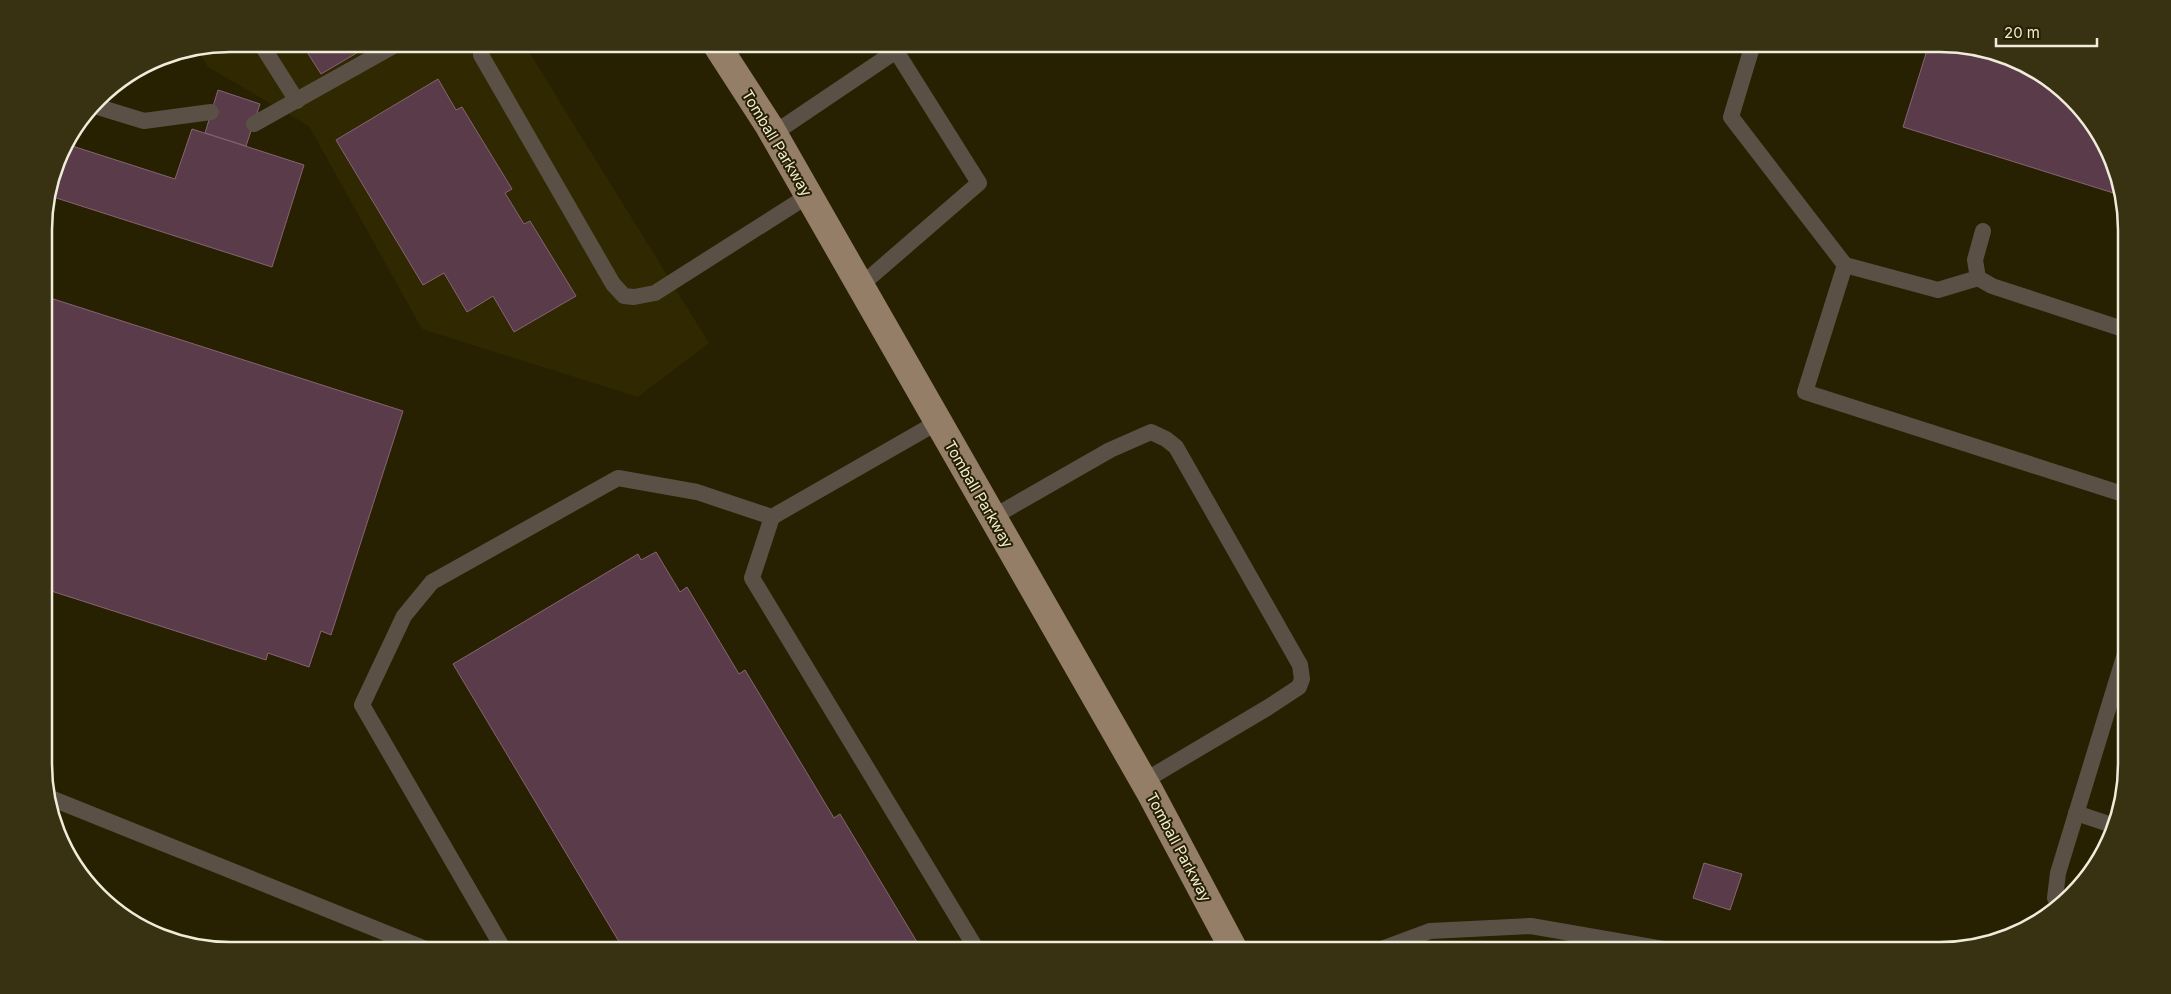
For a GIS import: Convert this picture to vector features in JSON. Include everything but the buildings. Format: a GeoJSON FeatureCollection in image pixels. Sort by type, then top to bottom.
{"type":"FeatureCollection","features":[{"type":"Feature","properties":{"kind":"main road","name":"Tomball Parkway"},"geometry":{"type":"LineString","coordinates":[[721,52],[773,134],[1144,781],[1230,942]]}},
{"type":"Feature","properties":{"kind":"lane"},"geometry":{"type":"LineString","coordinates":[[266,52],[297,101]]}},
{"type":"Feature","properties":{"kind":"lane"},"geometry":{"type":"LineString","coordinates":[[254,124],[383,52]]}},
{"type":"Feature","properties":{"kind":"lane"},"geometry":{"type":"LineString","coordinates":[[773,134],[895,52]]}},
{"type":"Feature","properties":{"kind":"lane"},"geometry":{"type":"LineString","coordinates":[[860,286],[979,183],[897,52]]}},
{"type":"Feature","properties":{"kind":"lane"},"geometry":{"type":"LineString","coordinates":[[1751,52],[1731,117],[1845,266],[1938,290],[1978,278],[1992,286],[2118,327]]}},
{"type":"Feature","properties":{"kind":"lane"},"geometry":{"type":"LineString","coordinates":[[481,55],[613,284],[624,296],[634,298],[655,292],[808,195]]}},
{"type":"Feature","properties":{"kind":"lane"},"geometry":{"type":"LineString","coordinates":[[102,108],[144,121],[211,112]]}},
{"type":"Feature","properties":{"kind":"lane"},"geometry":{"type":"LineString","coordinates":[[1978,278],[1974,260],[1983,231]]}},
{"type":"Feature","properties":{"kind":"lane"},"geometry":{"type":"LineString","coordinates":[[1845,266],[1805,392],[2118,492]]}},
{"type":"Feature","properties":{"kind":"lane"},"geometry":{"type":"LineString","coordinates":[[938,422],[772,517],[752,578],[972,942]]}},
{"type":"Feature","properties":{"kind":"lane"},"geometry":{"type":"LineString","coordinates":[[992,517],[1110,450],[1151,432],[1166,439],[1176,447],[1191,472],[1300,664],[1302,679],[1299,687],[1267,708],[1144,781]]}},
{"type":"Feature","properties":{"kind":"lane"},"geometry":{"type":"LineString","coordinates":[[499,942],[362,704],[404,616],[432,582],[618,478],[697,492],[772,517]]}},
{"type":"Feature","properties":{"kind":"lane"},"geometry":{"type":"LineString","coordinates":[[2056,899],[2058,873],[2118,686]]}},
{"type":"Feature","properties":{"kind":"lane"},"geometry":{"type":"LineString","coordinates":[[57,800],[408,942]]}},
{"type":"Feature","properties":{"kind":"lane"},"geometry":{"type":"LineString","coordinates":[[2076,813],[2108,824]]}},
{"type":"Feature","properties":{"kind":"lane"},"geometry":{"type":"LineString","coordinates":[[1400,942],[1430,931],[1531,926],[1623,942]]}},
{"type":"Feature","properties":{"kind":"shaded area"},"geometry":{"type":"Polygon","coordinates":[[[230,52],[529,52],[709,343],[638,397],[422,329],[309,126],[208,67],[201,55],[230,52]]]}}]}
